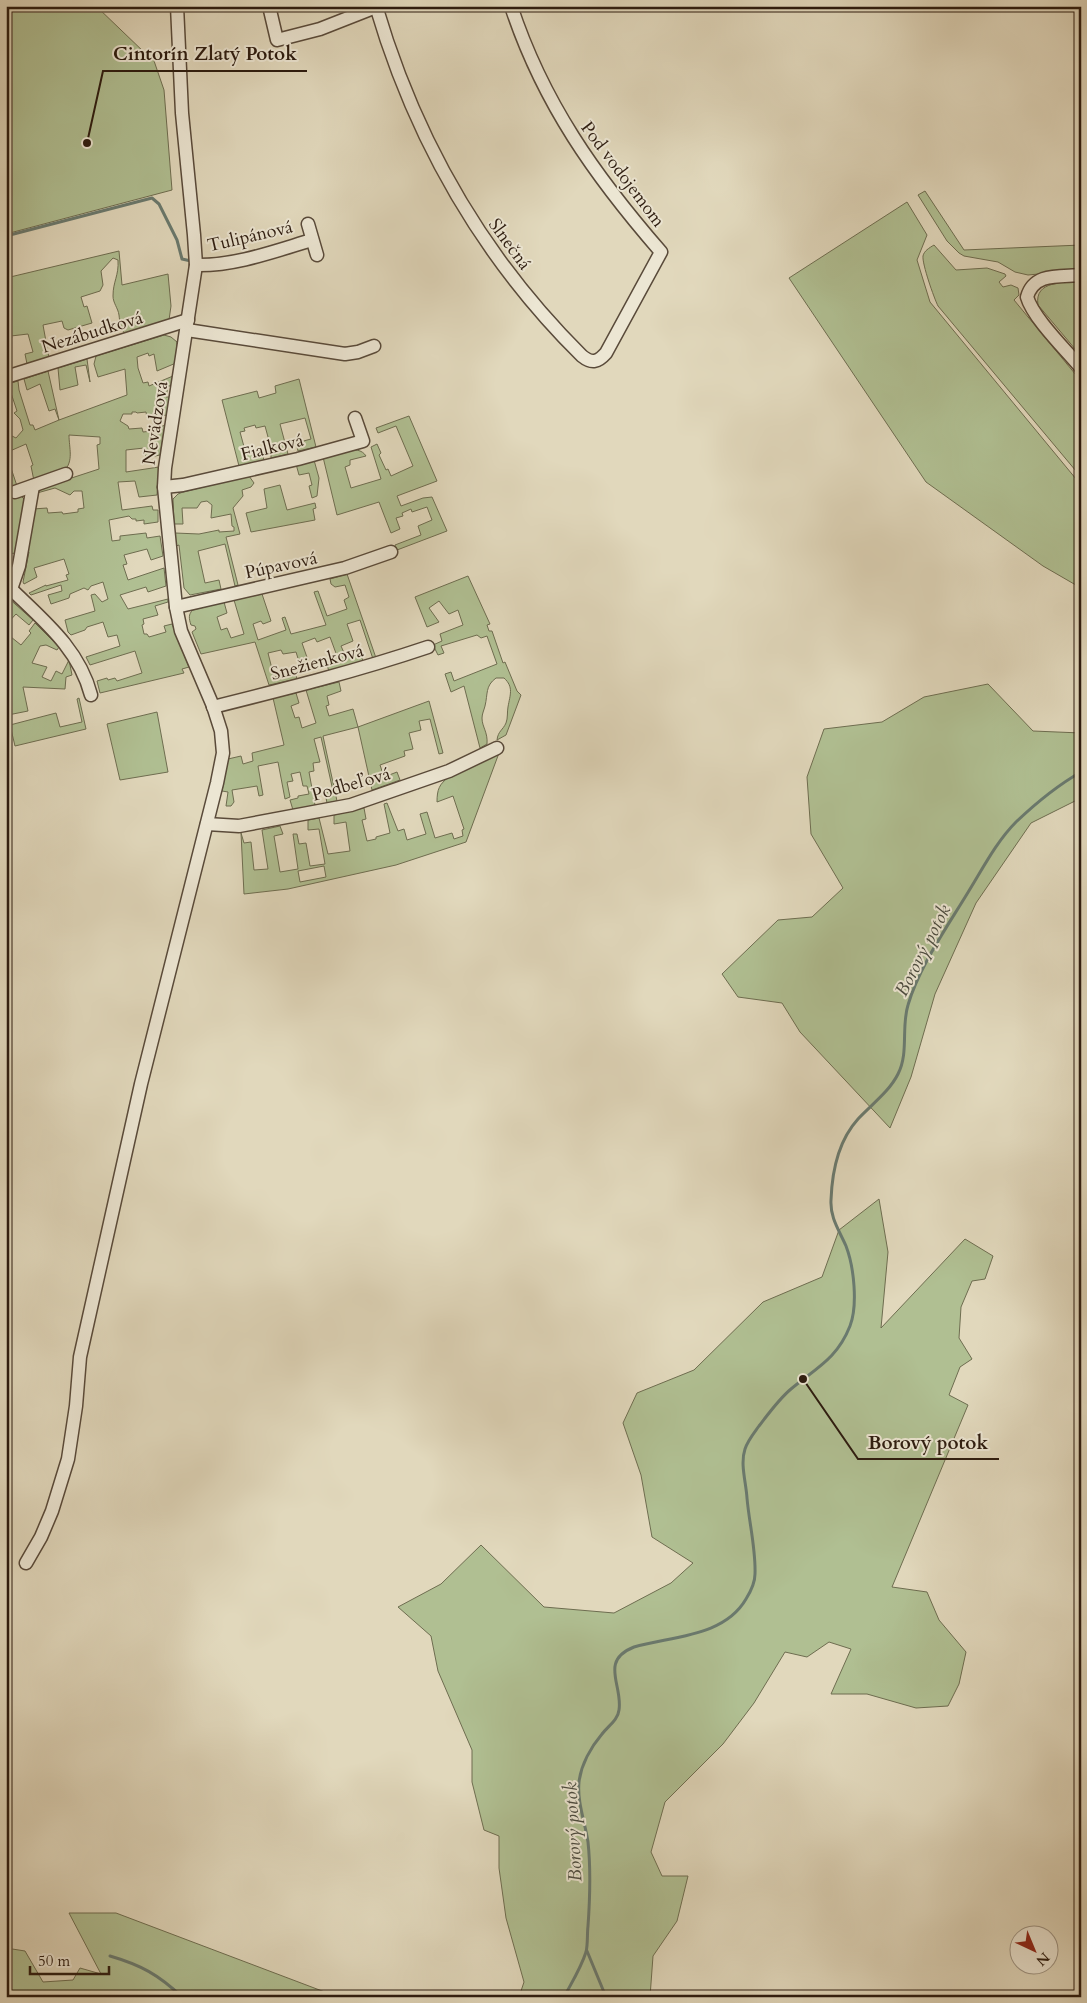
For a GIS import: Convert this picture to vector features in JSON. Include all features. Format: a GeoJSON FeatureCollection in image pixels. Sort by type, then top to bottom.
{"type":"FeatureCollection","features":[{"type":"Feature","properties":{"kind":"street","name":"Nevädzová"},"geometry":{"type":"LineString","coordinates":[[26,1563],[42,1537],[68,1459],[76,1406],[80,1357],[140,1084],[206,830],[223,752],[221,732],[213,708],[181,632],[176,607],[164,487],[165,468],[196,264],[182,113],[177,6]]}},
{"type":"Feature","properties":{"kind":"street","name":"Slnečná"},"geometry":{"type":"LineString","coordinates":[[269,6],[277,40],[320,29],[376,6],[389,49],[412,109],[456,195],[485,240],[522,291],[588,361],[595,362],[600,360],[606,353],[661,252]]}},
{"type":"Feature","properties":{"kind":"street","name":"Pod vodojemom"},"geometry":{"type":"LineString","coordinates":[[511,6],[538,72],[570,134],[614,197],[661,252]]}},
{"type":"Feature","properties":{"kind":"street","name":"Tulipánová"},"geometry":{"type":"LineString","coordinates":[[308,224],[317,255]]}},
{"type":"Feature","properties":{"kind":"street","name":"Tulipánová"},"geometry":{"type":"LineString","coordinates":[[196,264],[210,265],[240,259],[312,240]]}},
{"type":"Feature","properties":{"kind":"street"},"geometry":{"type":"LineString","coordinates":[[1081,275],[1042,278],[1032,286],[1027,297],[1029,304],[1041,320],[1081,368]]}},
{"type":"Feature","properties":{"kind":"street","name":"Nezábudková"},"geometry":{"type":"LineString","coordinates":[[6,377],[188,325],[345,354],[358,352],[374,346]]}},
{"type":"Feature","properties":{"kind":"street","name":"Fialková"},"geometry":{"type":"LineString","coordinates":[[164,487],[183,485],[279,463],[363,441],[355,418]]}},
{"type":"Feature","properties":{"kind":"street"},"geometry":{"type":"LineString","coordinates":[[15,492],[66,474]]}},
{"type":"Feature","properties":{"kind":"street"},"geometry":{"type":"LineString","coordinates":[[33,486],[20,566],[9,587],[71,650],[87,679],[91,695]]}},
{"type":"Feature","properties":{"kind":"street","name":"Púpavová"},"geometry":{"type":"LineString","coordinates":[[176,607],[345,568],[392,552]]}},
{"type":"Feature","properties":{"kind":"street","name":"Snežienková"},"geometry":{"type":"LineString","coordinates":[[213,708],[344,674],[428,647]]}},
{"type":"Feature","properties":{"kind":"street","name":"Podbeľová"},"geometry":{"type":"LineString","coordinates":[[206,830],[351,806],[449,771],[497,748]]}},
{"type":"Feature","properties":{"kind":"green space"},"geometry":{"type":"Polygon","coordinates":[[[6,6],[96,6],[146,54],[152,55],[164,90],[172,190],[6,234],[6,6]]]}},
{"type":"Feature","properties":{"kind":"green space"},"geometry":{"type":"Polygon","coordinates":[[[925,191],[964,250],[1081,245],[1081,270],[1028,275],[1015,272],[998,262],[964,256],[947,241],[918,195],[925,191]]]}},
{"type":"Feature","properties":{"kind":"green space"},"geometry":{"type":"Polygon","coordinates":[[[907,202],[927,235],[917,260],[930,302],[1081,485],[1081,588],[1043,566],[926,482],[789,278],[907,202]]]}},
{"type":"Feature","properties":{"kind":"green space"},"geometry":{"type":"Polygon","coordinates":[[[934,245],[956,270],[987,268],[1005,274],[1006,276],[999,282],[1003,287],[1011,285],[1018,288],[1019,295],[1014,300],[1081,381],[1081,477],[938,306],[923,260],[924,253],[934,245]]]}},
{"type":"Feature","properties":{"kind":"green space"},"geometry":{"type":"Polygon","coordinates":[[[119,251],[122,285],[168,274],[171,306],[169,320],[125,334],[121,327],[113,299],[118,260],[113,258],[101,271],[103,285],[100,291],[81,297],[84,307],[87,306],[92,323],[68,330],[64,328],[62,321],[43,325],[49,358],[27,364],[25,354],[33,352],[28,334],[11,336],[12,338],[7,340],[11,353],[7,355],[10,370],[6,371],[6,297],[8,296],[6,278],[119,251]]]}},
{"type":"Feature","properties":{"kind":"green space"},"geometry":{"type":"Polygon","coordinates":[[[1081,282],[1081,356],[1038,305],[1038,297],[1045,287],[1052,284],[1081,282]]]}},
{"type":"Feature","properties":{"kind":"green space"},"geometry":{"type":"Polygon","coordinates":[[[164,335],[171,337],[177,342],[176,363],[157,371],[154,354],[149,356],[148,353],[137,357],[143,383],[148,382],[149,386],[173,376],[171,386],[168,386],[166,397],[170,397],[167,415],[147,418],[146,412],[132,412],[132,414],[123,414],[120,421],[128,426],[129,429],[142,428],[143,432],[152,431],[165,425],[160,455],[146,458],[144,448],[126,450],[126,472],[159,467],[157,495],[139,497],[135,481],[118,482],[122,510],[152,506],[153,510],[158,510],[158,522],[144,524],[144,520],[136,521],[136,519],[132,519],[129,516],[109,520],[112,541],[120,540],[120,536],[146,533],[147,538],[160,536],[163,556],[151,560],[147,549],[124,555],[127,564],[123,565],[128,580],[164,568],[166,586],[148,592],[146,587],[120,595],[128,609],[168,599],[168,602],[155,606],[158,615],[143,619],[144,624],[142,625],[144,634],[147,634],[149,637],[166,632],[164,626],[172,624],[189,667],[182,669],[184,673],[100,693],[97,681],[115,678],[117,681],[142,673],[135,651],[90,665],[86,657],[120,646],[117,635],[108,637],[103,622],[71,635],[68,632],[65,620],[95,611],[91,595],[95,594],[102,602],[108,599],[103,582],[91,586],[88,590],[84,588],[70,594],[69,598],[51,604],[48,595],[62,591],[61,585],[31,595],[29,593],[46,585],[68,580],[66,575],[69,574],[64,559],[34,568],[37,577],[24,584],[23,582],[29,552],[26,552],[33,509],[47,508],[48,513],[62,512],[63,514],[78,512],[78,509],[84,508],[82,491],[74,491],[70,495],[55,488],[37,493],[44,487],[99,469],[97,445],[100,444],[100,437],[69,435],[69,463],[64,471],[34,481],[31,466],[33,465],[26,444],[10,451],[8,459],[20,495],[25,500],[17,553],[6,554],[6,430],[16,438],[23,430],[20,419],[14,413],[17,411],[8,384],[18,381],[30,425],[33,425],[35,430],[127,395],[125,369],[98,377],[94,364],[96,356],[164,335]]]}},
{"type":"Feature","properties":{"kind":"green space"},"geometry":{"type":"Polygon","coordinates":[[[87,359],[90,382],[86,365],[75,367],[78,385],[60,390],[58,368],[87,359]]]}},
{"type":"Feature","properties":{"kind":"green space"},"geometry":{"type":"Polygon","coordinates":[[[48,371],[59,420],[55,409],[49,411],[40,384],[27,390],[24,379],[48,371]]]}},
{"type":"Feature","properties":{"kind":"green space"},"geometry":{"type":"Polygon","coordinates":[[[299,379],[316,447],[298,451],[296,443],[311,439],[305,418],[280,424],[288,454],[271,458],[271,448],[265,426],[256,428],[255,425],[244,428],[245,431],[240,432],[246,454],[261,450],[264,460],[239,466],[222,400],[257,391],[259,398],[276,393],[275,386],[299,379]]]}},
{"type":"Feature","properties":{"kind":"green space"},"geometry":{"type":"Polygon","coordinates":[[[409,416],[437,481],[397,496],[401,506],[423,498],[432,497],[447,531],[397,550],[395,545],[421,535],[418,526],[432,520],[427,507],[412,512],[411,509],[402,513],[403,516],[396,518],[400,529],[391,533],[379,502],[337,515],[323,457],[352,450],[358,450],[366,456],[350,460],[350,465],[345,467],[351,488],[381,479],[371,447],[377,444],[381,453],[379,455],[391,476],[413,466],[396,426],[378,433],[376,428],[409,416]]]}},
{"type":"Feature","properties":{"kind":"green space"},"geometry":{"type":"Polygon","coordinates":[[[314,460],[319,478],[317,496],[312,498],[309,486],[312,485],[309,473],[299,475],[296,464],[314,460]]]}},
{"type":"Feature","properties":{"kind":"green space"},"geometry":{"type":"Polygon","coordinates":[[[249,476],[254,483],[251,487],[242,490],[243,496],[233,508],[240,534],[226,537],[238,585],[235,586],[225,544],[198,551],[205,583],[219,580],[221,589],[190,595],[184,588],[179,545],[176,546],[175,533],[199,534],[219,530],[219,532],[234,531],[234,527],[232,526],[231,514],[211,518],[212,505],[207,501],[201,502],[197,508],[182,508],[183,524],[174,524],[173,499],[183,492],[249,476]]]}},
{"type":"Feature","properties":{"kind":"green space"},"geometry":{"type":"Polygon","coordinates":[[[280,485],[287,510],[315,503],[316,508],[313,509],[315,520],[251,532],[246,513],[267,508],[264,489],[280,485]]]}},
{"type":"Feature","properties":{"kind":"green space"},"geometry":{"type":"Polygon","coordinates":[[[347,574],[376,658],[373,659],[360,620],[347,624],[353,641],[341,646],[345,655],[359,650],[363,661],[329,671],[325,660],[337,656],[330,637],[317,642],[315,638],[302,643],[310,666],[301,668],[296,652],[283,654],[281,650],[268,653],[274,677],[295,672],[297,679],[269,685],[255,642],[201,654],[192,632],[196,629],[195,626],[191,625],[190,621],[190,615],[193,610],[224,602],[227,613],[217,617],[221,630],[227,628],[231,638],[244,634],[234,600],[262,594],[271,621],[263,624],[261,621],[253,624],[258,640],[286,630],[282,618],[285,617],[291,634],[326,625],[314,592],[318,591],[327,616],[347,609],[344,600],[349,597],[345,585],[335,587],[331,584],[330,579],[347,574]]]}},
{"type":"Feature","properties":{"kind":"green space"},"geometry":{"type":"Polygon","coordinates":[[[468,576],[490,624],[487,625],[489,631],[492,631],[503,663],[505,662],[517,691],[521,695],[506,735],[497,740],[507,721],[510,688],[504,678],[496,678],[492,681],[482,715],[487,744],[480,748],[464,686],[451,692],[445,674],[451,672],[454,681],[497,664],[487,636],[481,638],[477,635],[441,646],[444,653],[438,655],[433,645],[442,641],[440,634],[463,625],[458,610],[449,614],[439,601],[429,608],[439,622],[427,627],[415,597],[468,576]]]}},
{"type":"Feature","properties":{"kind":"green space"},"geometry":{"type":"Polygon","coordinates":[[[6,596],[33,620],[29,625],[16,614],[6,625],[6,596]]]}},
{"type":"Feature","properties":{"kind":"green space"},"geometry":{"type":"Polygon","coordinates":[[[35,623],[59,647],[57,650],[46,645],[40,646],[32,663],[47,667],[42,677],[51,681],[56,671],[62,674],[69,660],[72,675],[66,677],[65,689],[23,687],[28,711],[8,715],[6,708],[6,667],[11,660],[6,657],[6,633],[21,645],[31,633],[29,631],[35,623]]]}},
{"type":"Feature","properties":{"kind":"green space"},"geometry":{"type":"Polygon","coordinates":[[[339,682],[341,691],[327,696],[329,705],[326,706],[329,716],[353,709],[358,727],[323,736],[337,801],[327,803],[325,793],[333,791],[321,737],[314,739],[320,762],[313,763],[314,771],[309,772],[315,805],[293,810],[290,800],[309,794],[307,786],[303,786],[300,772],[291,774],[293,781],[287,782],[290,797],[285,799],[278,762],[258,766],[263,795],[259,796],[257,786],[232,790],[234,802],[231,806],[226,806],[228,792],[222,791],[228,759],[241,756],[243,764],[253,761],[252,753],[284,745],[273,698],[296,693],[299,703],[291,706],[295,718],[299,717],[302,728],[316,723],[306,690],[339,682]]]}},
{"type":"Feature","properties":{"kind":"green space"},"geometry":{"type":"Polygon","coordinates":[[[988,684],[1033,731],[1081,733],[1081,798],[1031,823],[976,903],[935,994],[911,1077],[890,1128],[800,1032],[782,1003],[738,997],[722,974],[778,920],[812,917],[843,888],[811,834],[807,777],[824,729],[882,722],[924,697],[988,684]]]}},
{"type":"Feature","properties":{"kind":"green space"},"geometry":{"type":"Polygon","coordinates":[[[79,698],[86,729],[15,746],[10,725],[56,713],[60,727],[82,722],[77,699],[79,698]]]}},
{"type":"Feature","properties":{"kind":"green space"},"geometry":{"type":"Polygon","coordinates":[[[429,701],[443,753],[439,754],[430,719],[419,721],[421,730],[409,733],[413,749],[404,751],[405,756],[380,765],[384,777],[397,772],[400,780],[372,790],[358,727],[429,701]]]}},
{"type":"Feature","properties":{"kind":"green space"},"geometry":{"type":"Polygon","coordinates":[[[157,712],[168,772],[120,780],[107,724],[157,712]]]}},
{"type":"Feature","properties":{"kind":"green space"},"geometry":{"type":"Polygon","coordinates":[[[499,753],[466,842],[396,865],[288,889],[244,894],[241,833],[244,843],[251,842],[254,870],[268,869],[262,830],[280,826],[283,834],[274,836],[280,872],[298,869],[293,834],[297,834],[299,844],[306,843],[310,866],[325,864],[319,829],[308,830],[308,820],[319,818],[328,854],[350,851],[346,822],[334,824],[334,815],[364,808],[366,819],[362,820],[367,841],[376,839],[376,837],[390,833],[384,804],[387,803],[398,831],[404,829],[407,840],[426,834],[420,814],[427,812],[435,838],[452,833],[454,839],[463,836],[462,830],[464,829],[453,796],[437,802],[439,788],[449,777],[499,753]],[[324,866],[298,871],[300,882],[326,877],[324,866]]]}},
{"type":"Feature","properties":{"kind":"green space"},"geometry":{"type":"Polygon","coordinates":[[[879,1199],[888,1252],[881,1328],[965,1239],[993,1256],[985,1279],[972,1281],[961,1307],[959,1338],[972,1359],[960,1367],[949,1395],[968,1405],[892,1587],[927,1592],[939,1620],[966,1652],[959,1684],[948,1706],[916,1708],[867,1694],[831,1694],[851,1649],[829,1642],[807,1657],[785,1652],[754,1703],[723,1744],[665,1802],[651,1852],[662,1876],[688,1876],[677,1921],[653,1956],[650,1997],[519,1997],[524,1982],[506,1918],[499,1868],[499,1836],[484,1830],[472,1782],[472,1750],[438,1671],[431,1636],[398,1607],[441,1584],[481,1545],[544,1607],[614,1613],[671,1583],[693,1563],[652,1537],[641,1475],[623,1423],[637,1393],[694,1370],[763,1302],[822,1277],[839,1230],[879,1199]]]}},
{"type":"Feature","properties":{"kind":"green space"},"geometry":{"type":"Polygon","coordinates":[[[69,1913],[116,1913],[338,1997],[6,1997],[6,1948],[25,1951],[43,1982],[73,1980],[80,1968],[101,1974],[69,1913]]]}},
{"type":"Feature","properties":{"kind":"waterway"},"geometry":{"type":"LineString","coordinates":[[6,236],[152,198],[159,204],[177,240],[182,259],[191,261]]}},
{"type":"Feature","properties":{"kind":"waterway","name":"Borový potok"},"geometry":{"type":"LineString","coordinates":[[564,1997],[582,1964],[587,1942],[590,1863],[579,1797],[579,1782],[590,1750],[618,1714],[619,1701],[615,1674],[617,1659],[634,1647],[711,1628],[725,1621],[736,1612],[750,1593],[754,1581],[755,1565],[743,1467],[745,1449],[753,1434],[782,1397],[825,1362],[839,1347],[850,1326],[854,1308],[854,1286],[849,1255],[833,1218],[831,1206],[833,1178],[841,1146],[851,1127],[885,1092],[898,1074],[903,1057],[906,1013],[919,976],[990,856],[1002,838],[1023,815],[1055,789],[1081,772]]}},
{"type":"Feature","properties":{"kind":"waterway","name":"Borový potok"},"geometry":{"type":"LineString","coordinates":[[587,1951],[606,1997]]}},
{"type":"Feature","properties":{"kind":"waterway","name":"Borový potok"},"geometry":{"type":"LineString","coordinates":[[110,1956],[149,1972],[182,1997]]}},
{"type":"Feature","properties":{"kind":"place","name":"Cintorín Zlatý Potok"},"geometry":{"type":"Point","coordinates":[87,143]}},
{"type":"Feature","properties":{"kind":"place","name":"Borový potok"},"geometry":{"type":"Point","coordinates":[803,1379]}}]}
